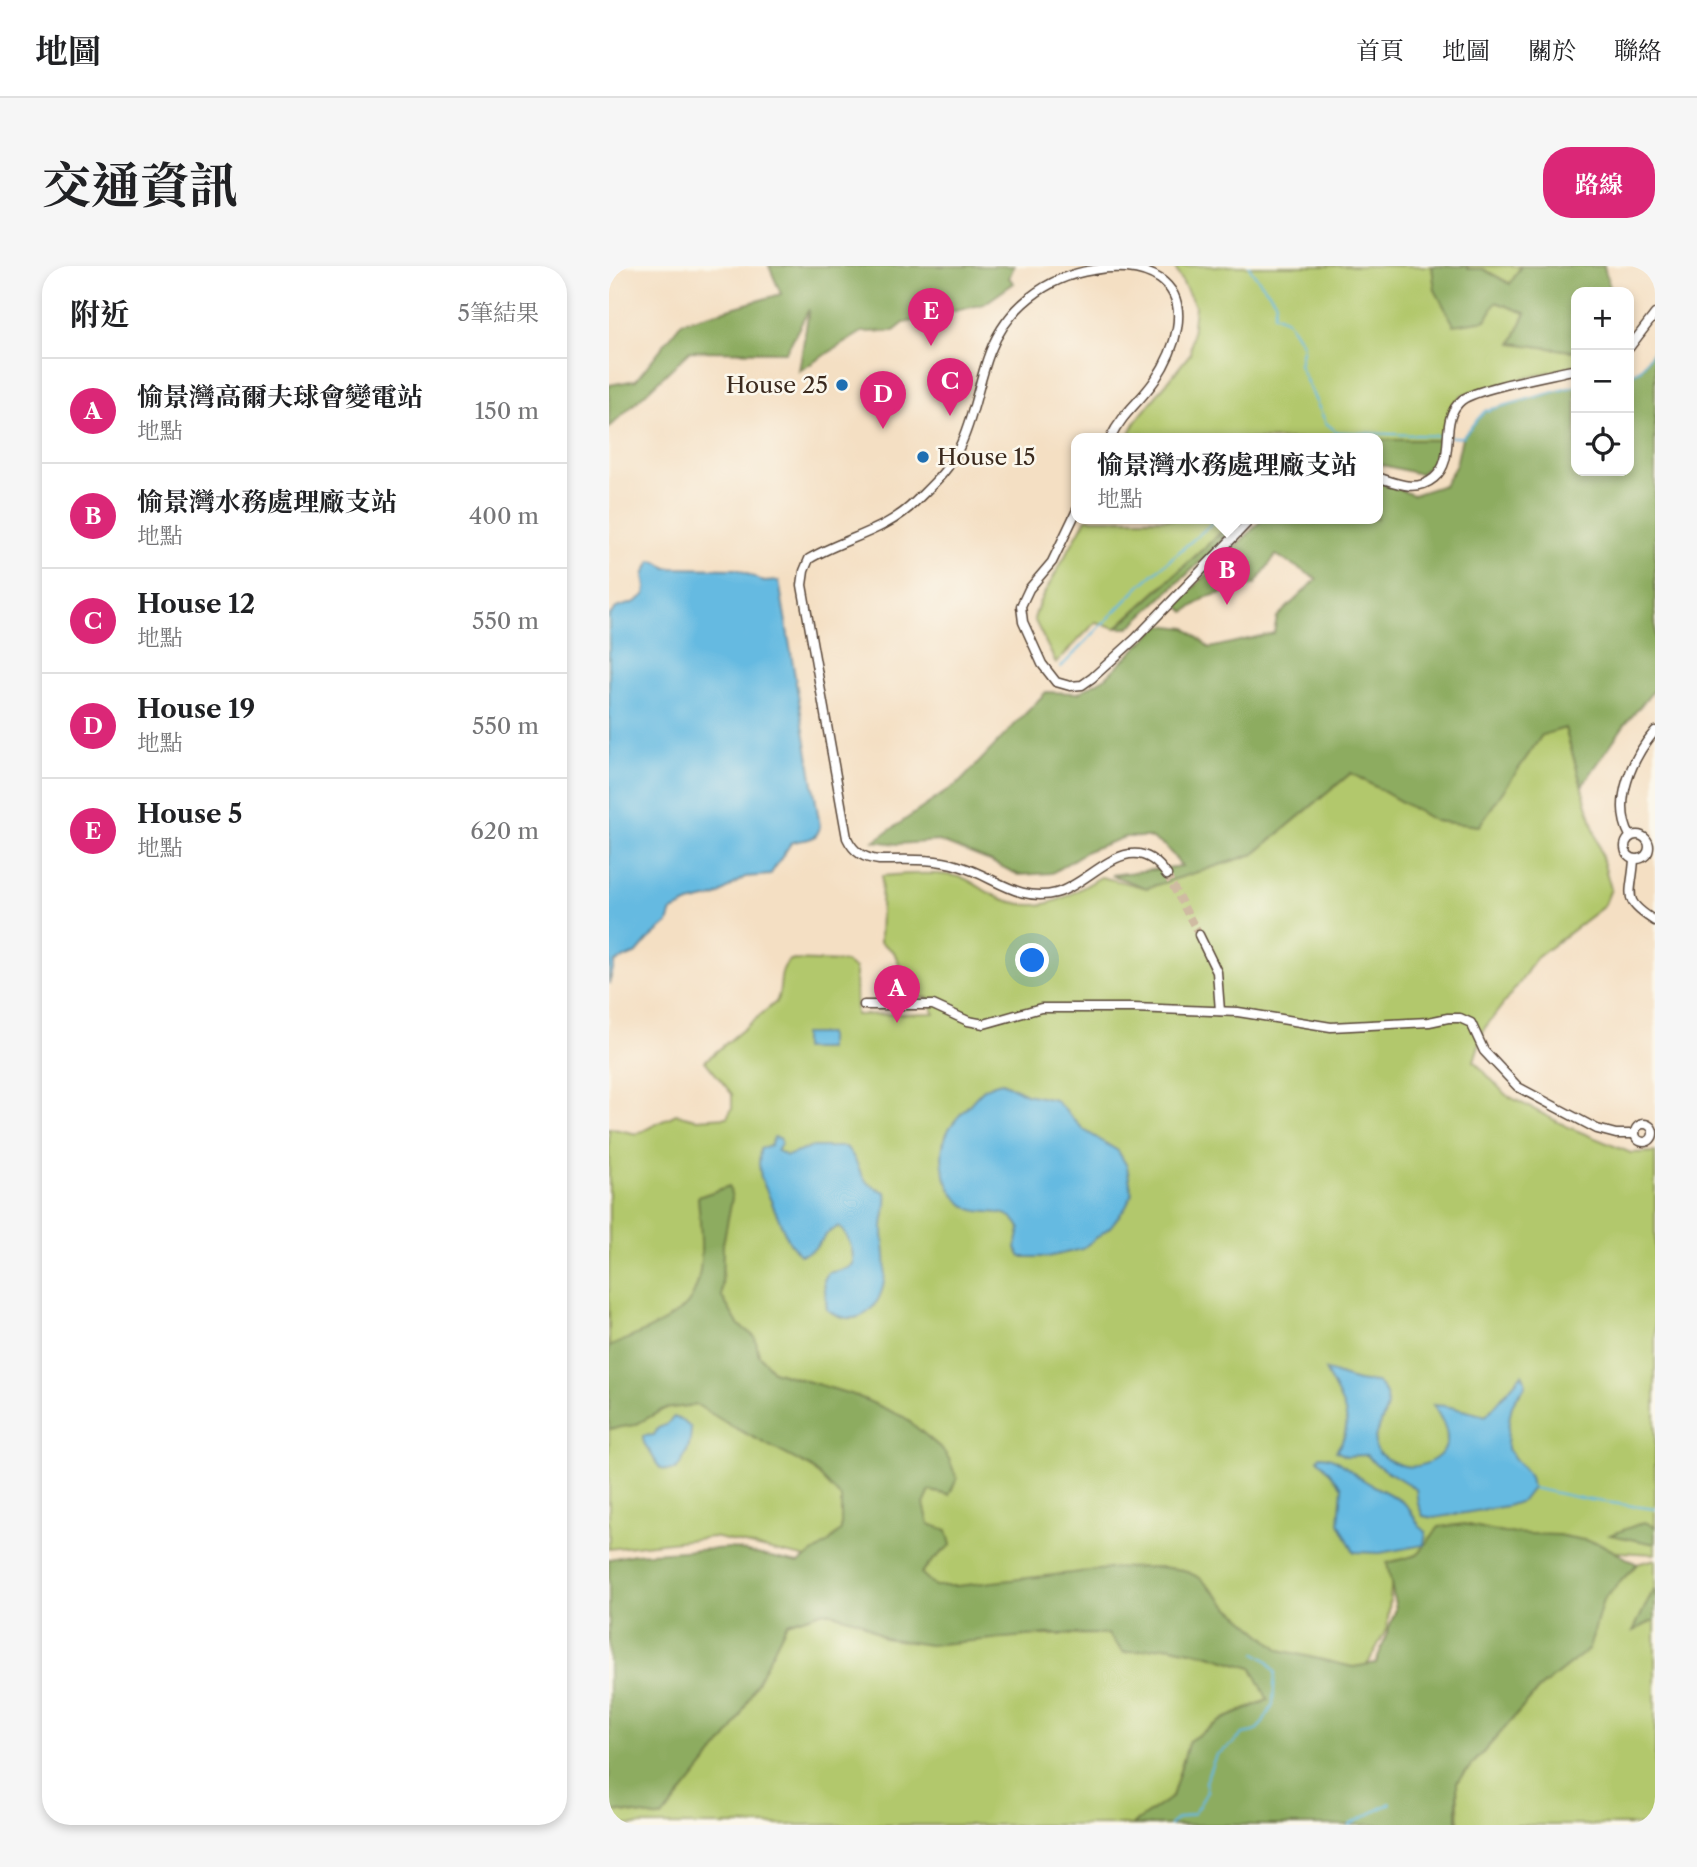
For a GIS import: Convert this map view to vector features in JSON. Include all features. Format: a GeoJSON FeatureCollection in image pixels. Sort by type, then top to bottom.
{"type":"FeatureCollection","features":[{"type":"Feature","properties":{"kind":"street"},"geometry":{"type":"LineString","coordinates":[[1113,433],[1124,414],[1148,389],[1162,368],[1178,323],[1176,300],[1167,286],[1153,275],[1135,270],[1099,269],[1066,276],[1040,290],[1007,319],[993,345],[968,428],[951,463],[914,504],[885,525],[809,559],[804,571],[803,585],[848,838],[851,847],[859,854],[868,859],[947,863],[973,870],[1007,888],[1039,894],[1055,893],[1064,889],[1112,859],[1125,854],[1148,858],[1159,865],[1167,875]]}},
{"type":"Feature","properties":{"kind":"street"},"geometry":{"type":"LineString","coordinates":[[1634,341],[1655,314]]}},
{"type":"Feature","properties":{"kind":"street"},"geometry":{"type":"LineString","coordinates":[[1383,479],[1405,486],[1424,484],[1440,472],[1455,408],[1468,397],[1571,370]]}},
{"type":"Feature","properties":{"kind":"street"},"geometry":{"type":"LineString","coordinates":[[1071,521],[1052,562],[1024,597],[1020,615],[1049,674],[1056,682],[1070,685],[1081,685],[1092,678],[1246,524]]}},
{"type":"Feature","properties":{"kind":"street"},"geometry":{"type":"LineString","coordinates":[[1630,836],[1624,820],[1624,807],[1631,769],[1639,752],[1655,731]]}},
{"type":"Feature","properties":{"kind":"street"},"geometry":{"type":"LineString","coordinates":[[1637,835],[1644,837],[1649,846],[1644,856],[1634,859],[1625,851],[1625,843],[1630,836],[1637,835]]}},
{"type":"Feature","properties":{"kind":"street"},"geometry":{"type":"LineString","coordinates":[[1634,859],[1630,898],[1632,905],[1655,921]]}},
{"type":"Feature","properties":{"kind":"street"},"geometry":{"type":"LineString","coordinates":[[1199,935],[1217,972],[1220,1011]]}},
{"type":"Feature","properties":{"kind":"street"},"geometry":{"type":"LineString","coordinates":[[864,1005],[933,1005],[968,1021],[984,1024],[1041,1008],[1220,1011],[1272,1016],[1331,1027],[1397,1025],[1460,1018],[1471,1023],[1484,1051],[1518,1087],[1597,1129],[1616,1134],[1635,1134]]}},
{"type":"Feature","properties":{"kind":"street"},"geometry":{"type":"LineString","coordinates":[[1641,1124],[1651,1126],[1654,1131],[1651,1140],[1646,1142],[1637,1140],[1635,1134],[1636,1128],[1641,1124]]}},
{"type":"Feature","properties":{"kind":"green space"},"geometry":{"type":"Polygon","coordinates":[[[769,266],[1014,266],[1009,278],[1014,283],[984,304],[904,323],[894,331],[862,332],[799,371],[809,309],[786,352],[690,351],[609,428],[609,385],[636,380],[682,322],[781,294],[769,266]]]}},
{"type":"Feature","properties":{"kind":"green space"},"geometry":{"type":"Polygon","coordinates":[[[1174,266],[1432,266],[1435,290],[1496,302],[1526,313],[1512,343],[1571,351],[1571,366],[1462,395],[1451,410],[1442,440],[1383,440],[1383,433],[1130,433],[1136,421],[1190,354],[1195,306],[1174,266]]]}},
{"type":"Feature","properties":{"kind":"green space"},"geometry":{"type":"Polygon","coordinates":[[[1432,266],[1483,269],[1510,284],[1521,266],[1604,266],[1610,287],[1571,287],[1571,351],[1512,343],[1526,313],[1496,302],[1486,320],[1454,325],[1435,290],[1432,266]]]}},
{"type":"Feature","properties":{"kind":"green space"},"geometry":{"type":"Polygon","coordinates":[[[1467,266],[1521,266],[1511,284],[1483,269],[1468,269],[1467,266]]]}},
{"type":"Feature","properties":{"kind":"green space"},"geometry":{"type":"Polygon","coordinates":[[[1655,348],[1655,689],[1625,724],[1582,786],[1565,728],[1542,735],[1479,826],[1435,821],[1351,773],[1254,854],[1147,888],[1111,875],[1182,866],[1165,846],[1148,837],[1125,837],[1087,851],[1052,873],[1019,875],[939,841],[897,844],[874,841],[960,782],[1046,692],[1078,693],[1106,677],[1160,625],[1186,628],[1210,648],[1274,633],[1277,617],[1317,579],[1276,555],[1255,584],[1207,597],[1185,612],[1177,604],[1258,524],[1383,524],[1383,483],[1413,495],[1444,485],[1456,465],[1462,437],[1485,411],[1571,387],[1571,476],[1634,476],[1634,372],[1641,369],[1655,348]]]}},
{"type":"Feature","properties":{"kind":"green space"},"geometry":{"type":"Polygon","coordinates":[[[1383,440],[1442,440],[1435,461],[1420,474],[1383,465],[1383,440]]]}},
{"type":"Feature","properties":{"kind":"green space"},"geometry":{"type":"Polygon","coordinates":[[[1083,524],[1230,524],[1116,628],[1096,622],[1056,663],[1034,619],[1039,603],[1083,524]]]}},
{"type":"Feature","properties":{"kind":"green space"},"geometry":{"type":"Polygon","coordinates":[[[1231,524],[1236,524],[1210,553],[1129,628],[1117,628],[1231,524]]]}},
{"type":"Feature","properties":{"kind":"green space"},"geometry":{"type":"Polygon","coordinates":[[[1565,728],[1611,889],[1604,906],[1535,959],[1484,1029],[1474,1061],[1506,1095],[1566,1126],[1631,1153],[1655,1152],[1655,1554],[1458,1543],[1392,1579],[1387,1628],[1362,1675],[957,1600],[843,1566],[713,1537],[609,1549],[609,1128],[637,1134],[676,1114],[696,1119],[727,1117],[732,1108],[732,1094],[705,1061],[776,1002],[783,970],[790,960],[845,962],[855,969],[856,1015],[934,1013],[929,998],[879,995],[902,971],[894,952],[880,942],[882,876],[945,874],[967,880],[1008,901],[1036,905],[1060,899],[1101,877],[1147,888],[1254,854],[1351,773],[1435,821],[1478,826],[1542,735],[1565,728]]]}},
{"type":"Feature","properties":{"kind":"green space"},"geometry":{"type":"Polygon","coordinates":[[[729,1186],[732,1198],[723,1244],[722,1297],[738,1324],[755,1337],[759,1355],[773,1371],[857,1396],[904,1417],[942,1449],[949,1459],[957,1479],[949,1495],[930,1491],[924,1504],[929,1524],[947,1530],[951,1545],[921,1573],[935,1586],[957,1586],[1116,1568],[1161,1567],[1184,1570],[1200,1578],[1280,1650],[1353,1667],[1376,1663],[1396,1609],[1387,1563],[1417,1555],[1439,1527],[1465,1524],[1504,1533],[1558,1535],[1599,1543],[1637,1564],[1603,1600],[1589,1649],[1539,1689],[1457,1782],[1457,1825],[1132,1825],[1172,1797],[1189,1741],[1224,1719],[1268,1700],[1252,1668],[1206,1654],[1166,1646],[1124,1653],[1108,1634],[1048,1634],[929,1645],[884,1638],[860,1621],[824,1611],[787,1623],[733,1730],[662,1818],[609,1810],[609,1559],[635,1554],[730,1548],[798,1563],[828,1543],[841,1530],[841,1498],[812,1468],[697,1405],[664,1409],[635,1425],[609,1429],[609,1347],[664,1321],[681,1310],[690,1300],[700,1273],[698,1197],[729,1186]]]}},
{"type":"Feature","properties":{"kind":"green space"},"geometry":{"type":"Polygon","coordinates":[[[1644,1522],[1655,1526],[1655,1544],[1610,1535],[1644,1522]]]}},
{"type":"Feature","properties":{"kind":"green space"},"geometry":{"type":"Polygon","coordinates":[[[1655,1559],[1655,1587],[1634,1630],[1655,1620],[1655,1825],[1459,1825],[1457,1782],[1539,1689],[1588,1649],[1603,1600],[1637,1564],[1655,1559]]]}},
{"type":"Feature","properties":{"kind":"green space"},"geometry":{"type":"Polygon","coordinates":[[[1655,1587],[1655,1620],[1633,1631],[1655,1587]]]}},
{"type":"Feature","properties":{"kind":"green space"},"geometry":{"type":"Polygon","coordinates":[[[824,1611],[860,1621],[884,1638],[1108,1634],[1125,1652],[1166,1646],[1206,1654],[1252,1668],[1269,1699],[1224,1719],[1189,1741],[1172,1797],[1132,1825],[609,1825],[609,1810],[662,1818],[787,1623],[824,1611]]]}},
{"type":"Feature","properties":{"kind":"water"},"geometry":{"type":"Polygon","coordinates":[[[651,561],[667,568],[737,569],[764,582],[779,581],[820,826],[813,838],[791,843],[770,875],[745,877],[715,897],[689,903],[672,911],[668,923],[637,953],[615,962],[609,984],[609,616],[616,608],[635,602],[645,595],[644,575],[651,561]]]}},
{"type":"Feature","properties":{"kind":"water"},"geometry":{"type":"Polygon","coordinates":[[[803,1034],[828,1034],[828,1049],[803,1049],[803,1034]]]}},
{"type":"Feature","properties":{"kind":"water"},"geometry":{"type":"Polygon","coordinates":[[[1002,1082],[1026,1094],[1055,1100],[1084,1130],[1118,1151],[1127,1166],[1132,1194],[1126,1207],[1110,1227],[1082,1249],[1048,1257],[1021,1257],[1016,1248],[1020,1228],[1015,1220],[1002,1213],[971,1209],[951,1190],[942,1160],[944,1140],[957,1118],[983,1090],[1002,1082]]]}},
{"type":"Feature","properties":{"kind":"water"},"geometry":{"type":"Polygon","coordinates":[[[774,1137],[780,1138],[781,1144],[777,1151],[787,1156],[812,1147],[846,1147],[864,1178],[886,1192],[883,1286],[874,1306],[859,1317],[839,1316],[827,1310],[824,1280],[828,1273],[853,1264],[850,1244],[842,1230],[838,1227],[832,1230],[813,1249],[800,1255],[788,1240],[761,1178],[759,1164],[760,1149],[770,1146],[774,1137]]]}},
{"type":"Feature","properties":{"kind":"water"},"geometry":{"type":"Polygon","coordinates":[[[1325,1370],[1380,1385],[1387,1396],[1387,1407],[1375,1438],[1375,1447],[1382,1456],[1402,1466],[1411,1467],[1433,1460],[1445,1447],[1447,1433],[1433,1405],[1486,1416],[1522,1374],[1525,1387],[1513,1403],[1507,1449],[1530,1477],[1532,1488],[1522,1501],[1507,1506],[1434,1518],[1423,1516],[1416,1489],[1374,1463],[1367,1455],[1346,1456],[1336,1451],[1343,1440],[1346,1419],[1341,1400],[1325,1370]]]}},
{"type":"Feature","properties":{"kind":"water"},"geometry":{"type":"Polygon","coordinates":[[[674,1417],[691,1428],[690,1440],[685,1456],[676,1470],[665,1470],[657,1464],[644,1443],[643,1436],[654,1435],[658,1428],[674,1417]]]}},
{"type":"Feature","properties":{"kind":"water"},"geometry":{"type":"Polygon","coordinates":[[[1320,1456],[1337,1461],[1364,1481],[1404,1503],[1426,1532],[1424,1545],[1380,1553],[1354,1552],[1339,1523],[1342,1487],[1318,1459],[1320,1456]]]}},
{"type":"Feature","properties":{"kind":"waterway"},"geometry":{"type":"LineString","coordinates":[[1249,266],[1276,302],[1274,314],[1287,320],[1303,345],[1299,365],[1326,423],[1337,432]]}},
{"type":"Feature","properties":{"kind":"waterway"},"geometry":{"type":"LineString","coordinates":[[1634,372],[1641,369],[1655,348]]}},
{"type":"Feature","properties":{"kind":"waterway"},"geometry":{"type":"LineString","coordinates":[[1450,437],[1462,437],[1485,411],[1571,387]]}},
{"type":"Feature","properties":{"kind":"waterway"},"geometry":{"type":"LineString","coordinates":[[1336,433],[1364,433]]}},
{"type":"Feature","properties":{"kind":"waterway"},"geometry":{"type":"LineString","coordinates":[[1383,434],[1444,436]]}},
{"type":"Feature","properties":{"kind":"waterway"},"geometry":{"type":"LineString","coordinates":[[1061,667],[1143,583],[1211,524]]}},
{"type":"Feature","properties":{"kind":"waterway"},"geometry":{"type":"LineString","coordinates":[[1532,1488],[1655,1509]]}},
{"type":"Feature","properties":{"kind":"waterway"},"geometry":{"type":"LineString","coordinates":[[1170,1825],[1177,1819],[1194,1813],[1207,1792],[1205,1782],[1216,1755],[1243,1734],[1254,1732],[1263,1723],[1273,1704],[1275,1672],[1268,1661],[1256,1653]]}},
{"type":"Feature","properties":{"kind":"waterway"},"geometry":{"type":"LineString","coordinates":[[1349,1825],[1391,1803]]}},
{"type":"Feature","properties":{"kind":"tunnel"},"geometry":{"type":"LineString","coordinates":[[1167,875],[1199,935]]}},
{"type":"Feature","properties":{"kind":"place","name":"House 5"},"geometry":{"type":"Point","coordinates":[931,346]}},
{"type":"Feature","properties":{"kind":"place","name":"House 25"},"geometry":{"type":"Point","coordinates":[842,385]}},
{"type":"Feature","properties":{"kind":"place","name":"House 12"},"geometry":{"type":"Point","coordinates":[950,416]}},
{"type":"Feature","properties":{"kind":"place","name":"House 19"},"geometry":{"type":"Point","coordinates":[883,429]}},
{"type":"Feature","properties":{"kind":"place","name":"House 15"},"geometry":{"type":"Point","coordinates":[923,457]}},
{"type":"Feature","properties":{"kind":"place","name":"愉景灣水務處理廠支站"},"geometry":{"type":"Point","coordinates":[1227,605]}},
{"type":"Feature","properties":{"kind":"place","name":"愉景灣高爾夫球會變電站"},"geometry":{"type":"Point","coordinates":[897,1023]}}]}
